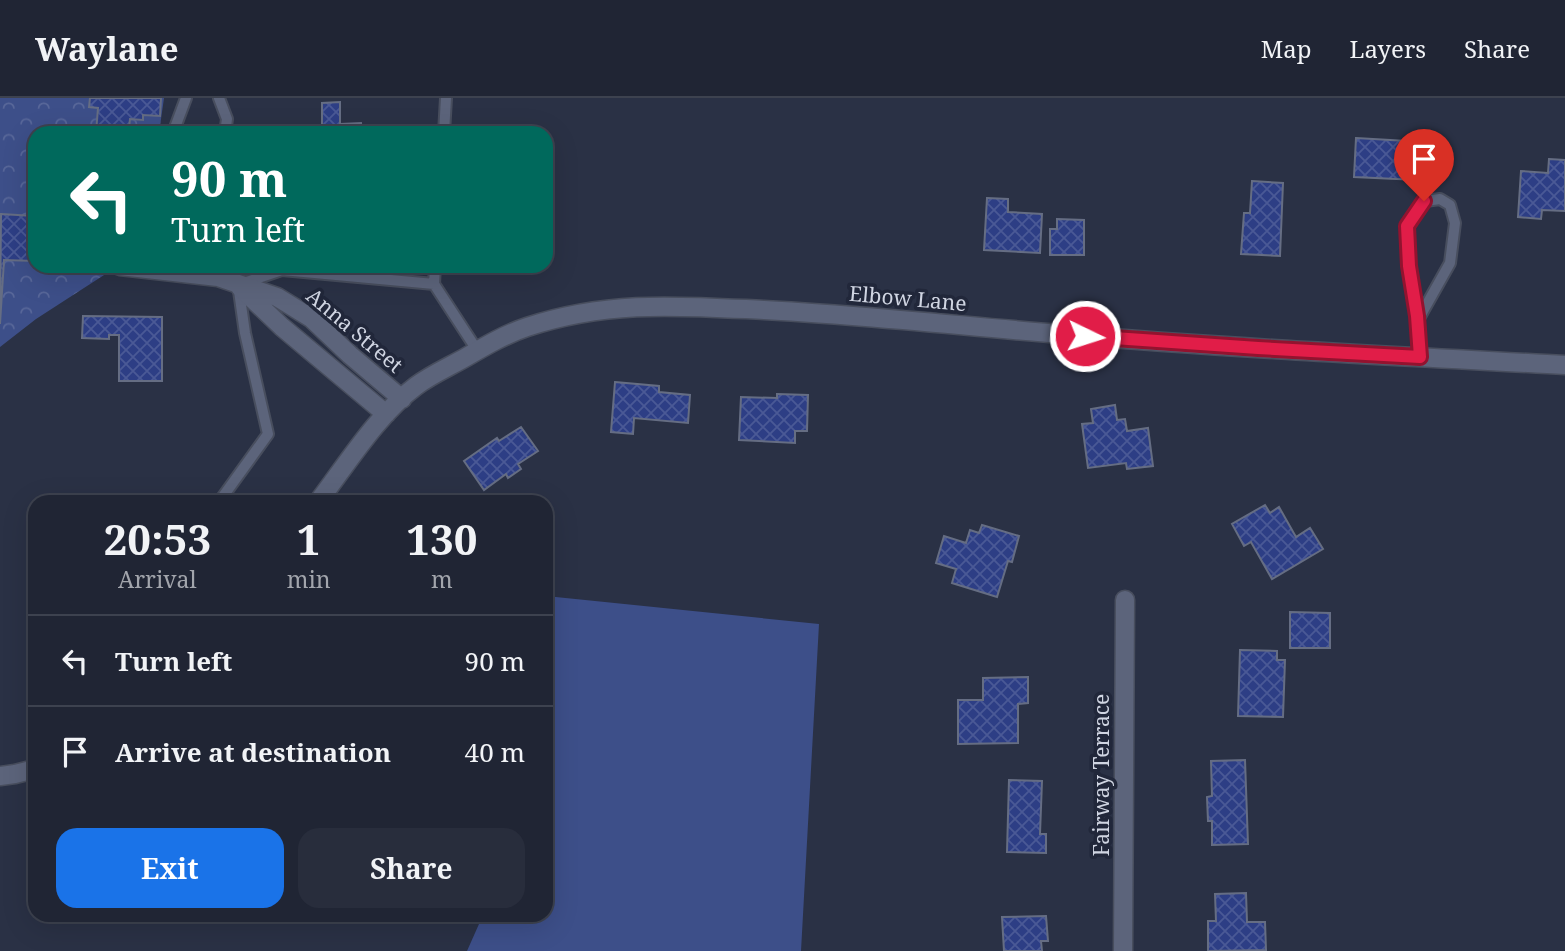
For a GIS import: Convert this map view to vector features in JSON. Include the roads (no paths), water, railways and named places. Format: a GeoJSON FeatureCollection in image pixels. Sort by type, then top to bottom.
{"type":"FeatureCollection","features":[{"type":"Feature","properties":{"kind":"street","name":"Anna Street"},"geometry":{"type":"LineString","coordinates":[[186,273],[218,277],[277,296],[311,318],[402,399]]}},
{"type":"Feature","properties":{"kind":"street","name":"Anna Street"},"geometry":{"type":"LineString","coordinates":[[238,284],[282,327],[386,414]]}},
{"type":"Feature","properties":{"kind":"street","name":"Elbow Lane"},"geometry":{"type":"LineString","coordinates":[[323,495],[386,414],[416,386],[477,350],[524,328],[570,314],[635,306],[838,314],[1258,348],[1565,365]]}},
{"type":"Feature","properties":{"kind":"street","name":"Fairway Terrace"},"geometry":{"type":"LineString","coordinates":[[1123,951],[1125,600]]}},
{"type":"Feature","properties":{"kind":"street"},"geometry":{"type":"LineString","coordinates":[[0,776],[28,771]]}},
{"type":"Feature","properties":{"kind":"lane"},"geometry":{"type":"LineString","coordinates":[[176,126],[186,98]]}},
{"type":"Feature","properties":{"kind":"lane"},"geometry":{"type":"LineString","coordinates":[[219,98],[227,119],[226,126]]}},
{"type":"Feature","properties":{"kind":"lane"},"geometry":{"type":"LineString","coordinates":[[444,126],[446,98]]}},
{"type":"Feature","properties":{"kind":"lane"},"geometry":{"type":"LineString","coordinates":[[1418,320],[1450,263],[1455,223],[1450,205],[1440,199],[1424,201],[1407,226],[1420,357]]}},
{"type":"Feature","properties":{"kind":"lane"},"geometry":{"type":"LineString","coordinates":[[224,495],[268,434],[245,333],[238,284],[228,273]]}},
{"type":"Feature","properties":{"kind":"lane"},"geometry":{"type":"LineString","coordinates":[[238,284],[273,273]]}},
{"type":"Feature","properties":{"kind":"lane"},"geometry":{"type":"LineString","coordinates":[[312,273],[434,285]]}},
{"type":"Feature","properties":{"kind":"lane"},"geometry":{"type":"LineString","coordinates":[[435,273],[434,285],[477,350]]}}]}
